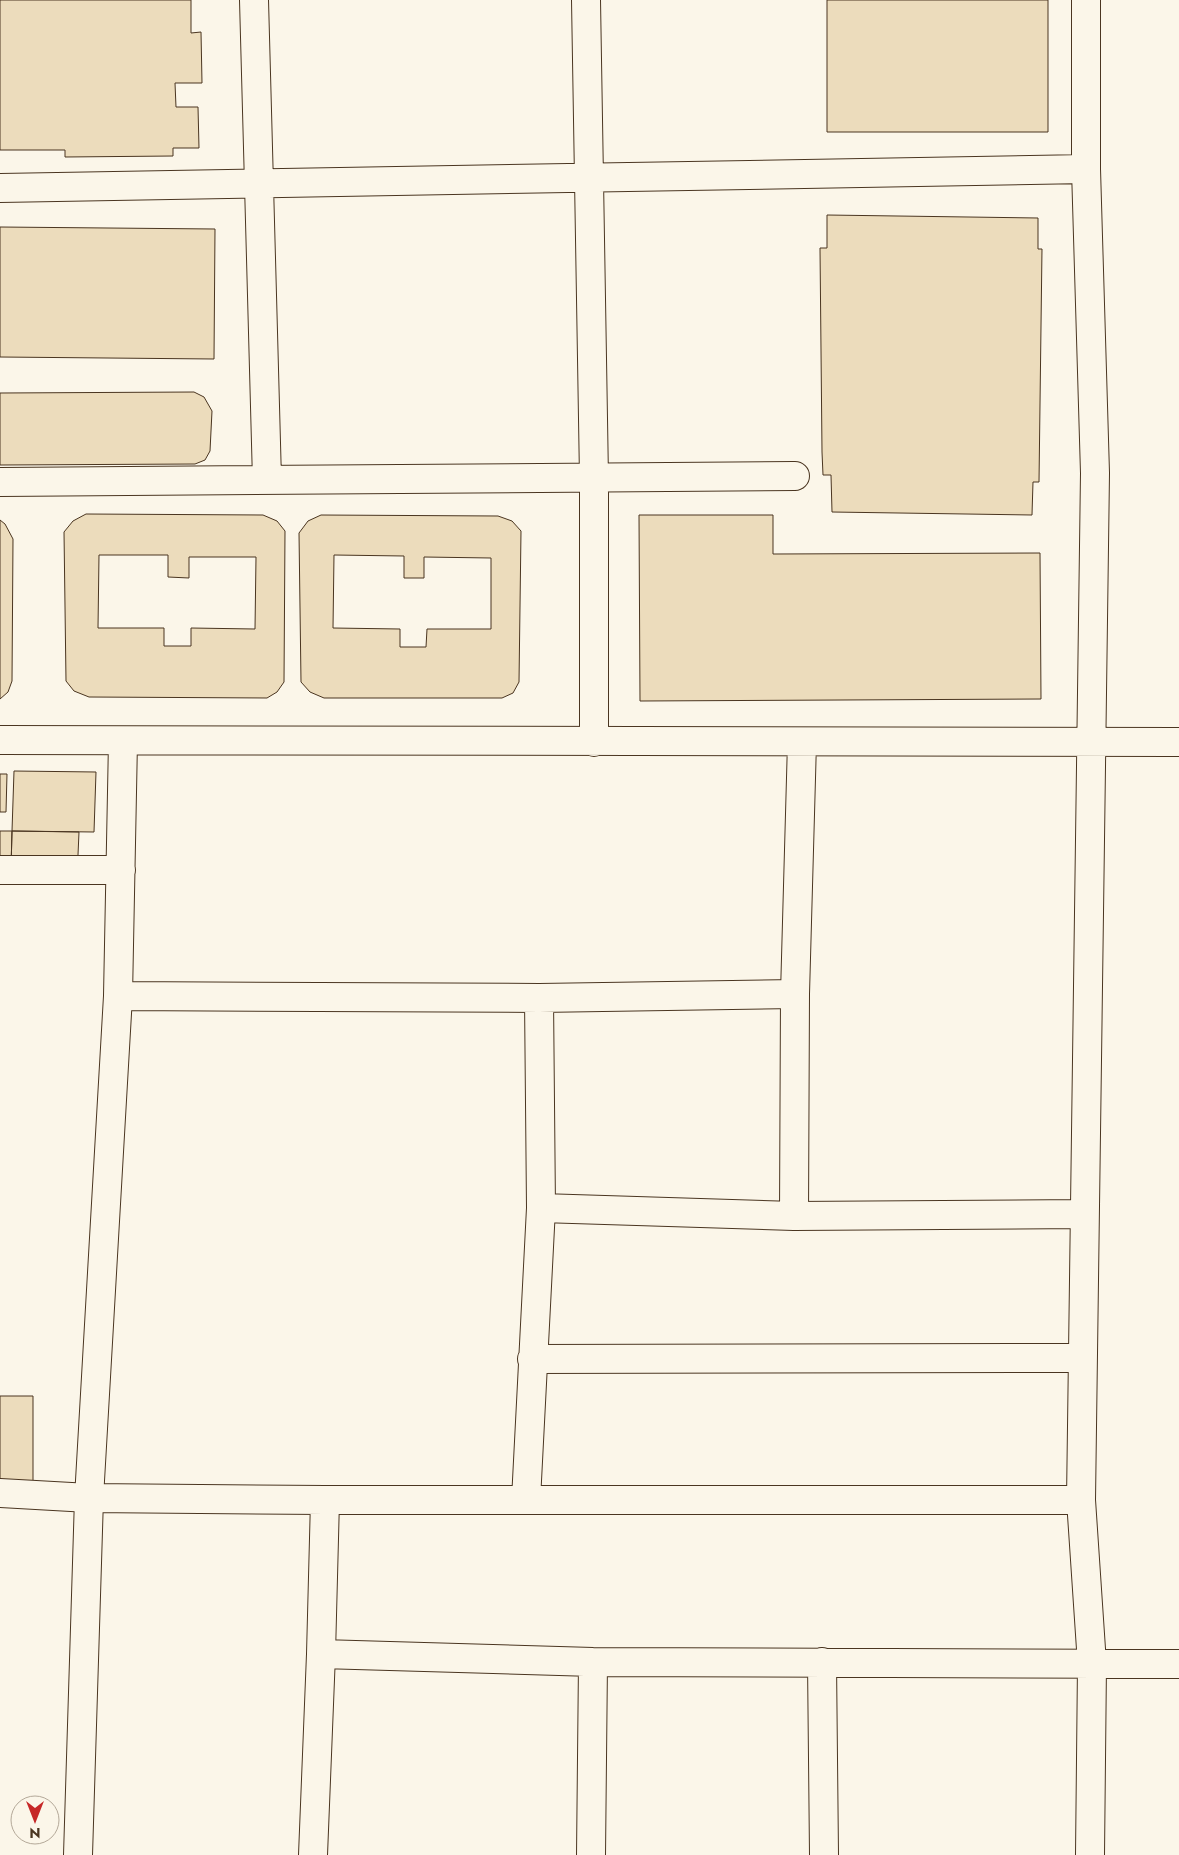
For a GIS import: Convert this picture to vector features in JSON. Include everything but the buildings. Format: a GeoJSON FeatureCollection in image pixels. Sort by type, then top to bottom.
{"type":"FeatureCollection","features":[{"type":"Feature","properties":{"kind":"street"},"geometry":{"type":"LineString","coordinates":[[254,0],[267,480]]}},
{"type":"Feature","properties":{"kind":"street"},"geometry":{"type":"LineString","coordinates":[[586,0],[594,478],[594,742]]}},
{"type":"Feature","properties":{"kind":"street"},"geometry":{"type":"LineString","coordinates":[[1086,0],[1086,169],[1095,473],[1081,1500],[1092,1664],[1090,1855]]}},
{"type":"Feature","properties":{"kind":"street"},"geometry":{"type":"LineString","coordinates":[[0,188],[1086,169]]}},
{"type":"Feature","properties":{"kind":"street"},"geometry":{"type":"LineString","coordinates":[[0,482],[795,476]]}},
{"type":"Feature","properties":{"kind":"street"},"geometry":{"type":"LineString","coordinates":[[0,740],[1179,742]]}},
{"type":"Feature","properties":{"kind":"street"},"geometry":{"type":"LineString","coordinates":[[78,1855],[89,1498],[118,996],[123,741]]}},
{"type":"Feature","properties":{"kind":"street"},"geometry":{"type":"LineString","coordinates":[[794,1216],[795,994],[802,742]]}},
{"type":"Feature","properties":{"kind":"street"},"geometry":{"type":"LineString","coordinates":[[0,870],[121,870]]}},
{"type":"Feature","properties":{"kind":"street"},"geometry":{"type":"LineString","coordinates":[[118,996],[539,998],[795,994]]}},
{"type":"Feature","properties":{"kind":"street"},"geometry":{"type":"LineString","coordinates":[[526,1500],[541,1208],[539,998]]}},
{"type":"Feature","properties":{"kind":"street"},"geometry":{"type":"LineString","coordinates":[[541,1208],[794,1216],[1084,1214]]}},
{"type":"Feature","properties":{"kind":"street"},"geometry":{"type":"LineString","coordinates":[[532,1359],[1082,1358]]}},
{"type":"Feature","properties":{"kind":"street"},"geometry":{"type":"LineString","coordinates":[[0,1493],[89,1498],[325,1500],[1081,1500]]}},
{"type":"Feature","properties":{"kind":"street"},"geometry":{"type":"LineString","coordinates":[[314,1855],[325,1500]]}},
{"type":"Feature","properties":{"kind":"street"},"geometry":{"type":"LineString","coordinates":[[321,1654],[593,1662],[1179,1664]]}},
{"type":"Feature","properties":{"kind":"street"},"geometry":{"type":"LineString","coordinates":[[590,1855],[593,1662]]}},
{"type":"Feature","properties":{"kind":"street"},"geometry":{"type":"LineString","coordinates":[[822,1662],[824,1855]]}}]}
